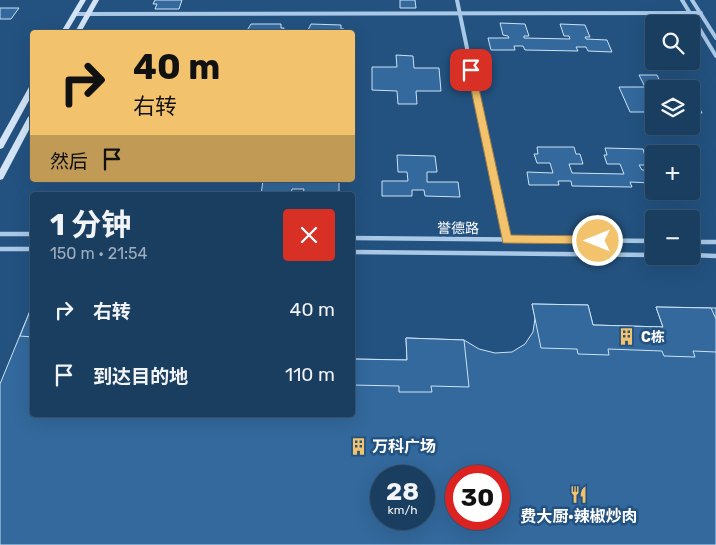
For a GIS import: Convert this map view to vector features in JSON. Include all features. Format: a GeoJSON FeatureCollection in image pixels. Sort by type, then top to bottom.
{"type":"FeatureCollection","features":[{"type":"Feature","properties":{"kind":"main road"},"geometry":{"type":"LineString","coordinates":[[65,30],[83,0]]}},
{"type":"Feature","properties":{"kind":"main road"},"geometry":{"type":"LineString","coordinates":[[79,30],[96,0]]}},
{"type":"Feature","properties":{"kind":"main road"},"geometry":{"type":"LineString","coordinates":[[0,146],[30,93]]}},
{"type":"Feature","properties":{"kind":"main road"},"geometry":{"type":"LineString","coordinates":[[0,177],[30,121]]}},
{"type":"Feature","properties":{"kind":"street"},"geometry":{"type":"LineString","coordinates":[[457,0],[506,240]]}},
{"type":"Feature","properties":{"kind":"street"},"geometry":{"type":"LineString","coordinates":[[682,0],[716,56]]}},
{"type":"Feature","properties":{"kind":"street"},"geometry":{"type":"LineString","coordinates":[[692,0],[716,38]]}},
{"type":"Feature","properties":{"kind":"street"},"geometry":{"type":"LineString","coordinates":[[75,14],[701,14]]}},
{"type":"Feature","properties":{"kind":"street"},"geometry":{"type":"LineString","coordinates":[[0,234],[30,234]]}},
{"type":"Feature","properties":{"kind":"street","name":"誉德路"},"geometry":{"type":"LineString","coordinates":[[355,238],[645,241]]}},
{"type":"Feature","properties":{"kind":"street"},"geometry":{"type":"LineString","coordinates":[[700,242],[716,242]]}},
{"type":"Feature","properties":{"kind":"street"},"geometry":{"type":"LineString","coordinates":[[0,249],[30,249]]}},
{"type":"Feature","properties":{"kind":"street","name":"誉德路"},"geometry":{"type":"LineString","coordinates":[[355,252],[645,255]]}},
{"type":"Feature","properties":{"kind":"street"},"geometry":{"type":"LineString","coordinates":[[700,255],[716,256]]}},
{"type":"Feature","properties":{"kind":"building"},"geometry":{"type":"Polygon","coordinates":[[[155,0],[182,0],[179,9],[155,9],[157,4],[153,4],[155,0]]]}},
{"type":"Feature","properties":{"kind":"building"},"geometry":{"type":"Polygon","coordinates":[[[400,0],[415,0],[416,8],[400,8],[400,0]]]}},
{"type":"Feature","properties":{"kind":"building"},"geometry":{"type":"Polygon","coordinates":[[[0,8],[19,8],[11,19],[0,19],[0,8]]]}},
{"type":"Feature","properties":{"kind":"building"},"geometry":{"type":"Polygon","coordinates":[[[500,23],[525,24],[529,36],[524,36],[524,38],[570,39],[569,36],[564,36],[560,24],[585,25],[590,37],[585,37],[586,39],[607,40],[612,52],[588,51],[586,47],[576,47],[578,51],[525,50],[523,46],[514,46],[515,50],[491,50],[488,38],[509,38],[503,35],[500,23]]]}},
{"type":"Feature","properties":{"kind":"building"},"geometry":{"type":"Polygon","coordinates":[[[251,24],[281,24],[281,28],[284,28],[284,30],[247,30],[251,24]]]}},
{"type":"Feature","properties":{"kind":"building"},"geometry":{"type":"Polygon","coordinates":[[[311,24],[341,25],[341,29],[344,29],[344,30],[308,30],[311,24]]]}},
{"type":"Feature","properties":{"kind":"building"},"geometry":{"type":"Polygon","coordinates":[[[396,55],[413,56],[414,68],[439,68],[441,91],[416,91],[417,104],[398,104],[397,91],[372,90],[372,67],[397,67],[396,55]]]}},
{"type":"Feature","properties":{"kind":"building"},"geometry":{"type":"Polygon","coordinates":[[[639,75],[657,75],[659,80],[645,80],[645,87],[639,75]]]}},
{"type":"Feature","properties":{"kind":"building"},"geometry":{"type":"Polygon","coordinates":[[[619,87],[645,87],[645,112],[630,112],[619,87]]]}},
{"type":"Feature","properties":{"kind":"building"},"geometry":{"type":"Polygon","coordinates":[[[537,147],[574,147],[576,154],[580,154],[583,164],[569,164],[572,173],[624,174],[620,164],[607,164],[604,155],[607,155],[605,148],[643,149],[645,165],[639,165],[642,170],[645,170],[645,183],[630,182],[632,187],[572,186],[571,181],[558,181],[559,185],[529,185],[527,172],[553,173],[550,163],[537,163],[534,154],[538,154],[537,147]]]}},
{"type":"Feature","properties":{"kind":"building"},"geometry":{"type":"Polygon","coordinates":[[[397,155],[435,156],[437,172],[427,172],[427,182],[458,182],[460,197],[425,196],[424,190],[412,190],[412,196],[382,196],[382,181],[408,181],[407,172],[398,172],[397,155]]]}},
{"type":"Feature","properties":{"kind":"building"},"geometry":{"type":"Polygon","coordinates":[[[263,182],[339,182],[339,192],[304,192],[304,189],[292,189],[292,192],[261,192],[263,182]]]}},
{"type":"Feature","properties":{"kind":"building","name":"万科广场"},"geometry":{"type":"Polygon","coordinates":[[[532,304],[588,305],[593,325],[663,327],[656,307],[716,308],[716,545],[0,545],[0,384],[30,311],[30,417],[355,417],[355,359],[407,360],[406,338],[464,340],[479,349],[495,353],[512,352],[525,344],[533,332],[535,318],[532,304]]]}},
{"type":"Feature","properties":{"kind":"building","name":"C栋"},"geometry":{"type":"Polygon","coordinates":[[[532,304],[588,305],[593,325],[663,327],[656,307],[711,308],[716,319],[716,352],[693,351],[695,357],[664,356],[662,351],[608,349],[609,355],[578,354],[577,349],[541,348],[532,304]]]}},
{"type":"Feature","properties":{"kind":"building"},"geometry":{"type":"Polygon","coordinates":[[[30,311],[30,337],[20,336],[30,311]]]}},
{"type":"Feature","properties":{"kind":"building"},"geometry":{"type":"Polygon","coordinates":[[[406,338],[464,340],[469,387],[431,386],[432,392],[399,392],[399,386],[355,385],[355,359],[407,360],[406,338]]]}},
{"type":"Feature","properties":{"kind":"place","name":"C栋"},"geometry":{"type":"Point","coordinates":[627,337]}},
{"type":"Feature","properties":{"kind":"place","name":"万科广场"},"geometry":{"type":"Point","coordinates":[358,446]}},
{"type":"Feature","properties":{"kind":"place","name":"费大厨·辣椒炒肉"},"geometry":{"type":"Point","coordinates":[579,494]}},
{"type":"Feature","properties":{"kind":"route"},"geometry":{"type":"LineString","coordinates":[[471,70],[506,240],[598,241]]}}]}
